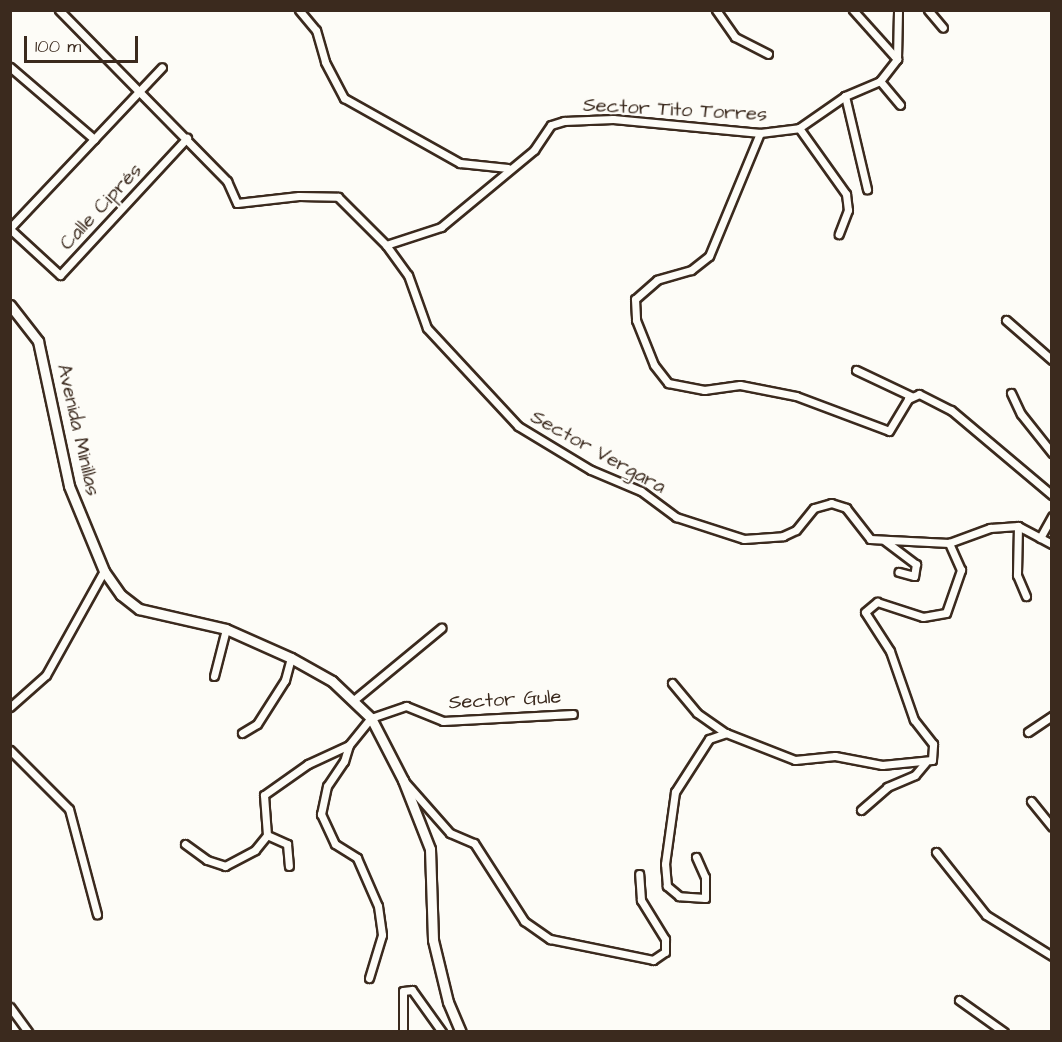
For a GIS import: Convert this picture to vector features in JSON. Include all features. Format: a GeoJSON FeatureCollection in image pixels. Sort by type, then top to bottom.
{"type":"FeatureCollection","features":[{"type":"Feature","properties":{"kind":"street"},"geometry":{"type":"LineString","coordinates":[[59,10],[187,138]]}},
{"type":"Feature","properties":{"kind":"street"},"geometry":{"type":"LineString","coordinates":[[299,10],[316,30],[325,62],[344,98],[460,163],[510,168]]}},
{"type":"Feature","properties":{"kind":"street"},"geometry":{"type":"LineString","coordinates":[[716,10],[735,37],[768,54]]}},
{"type":"Feature","properties":{"kind":"street"},"geometry":{"type":"LineString","coordinates":[[853,10],[897,59]]}},
{"type":"Feature","properties":{"kind":"street"},"geometry":{"type":"LineString","coordinates":[[897,59],[898,10]]}},
{"type":"Feature","properties":{"kind":"street"},"geometry":{"type":"LineString","coordinates":[[928,10],[944,28]]}},
{"type":"Feature","properties":{"kind":"street","name":"Sector Tito Torres"},"geometry":{"type":"LineString","coordinates":[[386,245],[441,227],[534,150],[551,125],[564,121],[613,119],[760,133],[798,128],[845,96],[880,81],[897,59]]}},
{"type":"Feature","properties":{"kind":"street"},"geometry":{"type":"LineString","coordinates":[[10,67],[94,139]]}},
{"type":"Feature","properties":{"kind":"street"},"geometry":{"type":"LineString","coordinates":[[10,229],[162,67]]}},
{"type":"Feature","properties":{"kind":"street"},"geometry":{"type":"LineString","coordinates":[[880,81],[900,105]]}},
{"type":"Feature","properties":{"kind":"street"},"geometry":{"type":"LineString","coordinates":[[845,96],[867,189]]}},
{"type":"Feature","properties":{"kind":"street"},"geometry":{"type":"LineString","coordinates":[[798,128],[846,194],[848,210],[839,234]]}},
{"type":"Feature","properties":{"kind":"street"},"geometry":{"type":"LineString","coordinates":[[760,133],[709,256],[691,270],[657,280],[635,299],[636,320],[654,366],[668,383],[704,390],[740,386],[796,396],[889,431],[911,396]]}},
{"type":"Feature","properties":{"kind":"street","name":"Sector Vergara"},"geometry":{"type":"LineString","coordinates":[[187,138],[227,181],[237,203],[299,196],[338,197],[386,245],[408,275],[427,328],[518,426],[551,446],[641,491],[676,517],[717,534],[744,539],[783,536],[796,530],[814,508],[831,503],[846,508],[870,539],[885,541],[949,543],[990,528],[1018,526]]}},
{"type":"Feature","properties":{"kind":"street","name":"Calle Ciprés"},"geometry":{"type":"LineString","coordinates":[[10,229],[60,275],[187,138]]}},
{"type":"Feature","properties":{"kind":"street","name":"Avenida Minillas"},"geometry":{"type":"LineString","coordinates":[[10,305],[38,341],[69,486],[104,571],[121,595],[139,609],[226,629],[291,658],[355,699],[370,718],[403,780],[430,849],[432,940],[448,1002],[461,1032]]}},
{"type":"Feature","properties":{"kind":"street"},"geometry":{"type":"LineString","coordinates":[[1006,320],[1052,360]]}},
{"type":"Feature","properties":{"kind":"street"},"geometry":{"type":"LineString","coordinates":[[856,370],[911,396],[919,394],[951,410],[1052,495]]}},
{"type":"Feature","properties":{"kind":"street"},"geometry":{"type":"LineString","coordinates":[[1011,393],[1052,453]]}},
{"type":"Feature","properties":{"kind":"street"},"geometry":{"type":"LineString","coordinates":[[1040,538],[1052,516]]}},
{"type":"Feature","properties":{"kind":"street"},"geometry":{"type":"LineString","coordinates":[[1026,596],[1017,574],[1018,526],[1052,544]]}},
{"type":"Feature","properties":{"kind":"street"},"geometry":{"type":"LineString","coordinates":[[885,541],[916,564],[914,576],[899,572]]}},
{"type":"Feature","properties":{"kind":"street"},"geometry":{"type":"LineString","coordinates":[[672,683],[697,713],[726,733],[795,760],[835,756],[882,765],[925,763],[932,760],[933,744],[914,720],[890,651],[865,612],[877,602],[923,618],[946,613],[961,570],[949,543]]}},
{"type":"Feature","properties":{"kind":"street"},"geometry":{"type":"LineString","coordinates":[[10,707],[46,675],[104,571]]}},
{"type":"Feature","properties":{"kind":"street"},"geometry":{"type":"LineString","coordinates":[[355,699],[441,628]]}},
{"type":"Feature","properties":{"kind":"street"},"geometry":{"type":"LineString","coordinates":[[214,676],[226,629]]}},
{"type":"Feature","properties":{"kind":"street"},"geometry":{"type":"LineString","coordinates":[[242,733],[257,724],[285,680],[291,658]]}},
{"type":"Feature","properties":{"kind":"street","name":"Sector Gule"},"geometry":{"type":"LineString","coordinates":[[370,718],[406,706],[443,721],[573,714]]}},
{"type":"Feature","properties":{"kind":"street"},"geometry":{"type":"LineString","coordinates":[[1028,732],[1052,716]]}},
{"type":"Feature","properties":{"kind":"street"},"geometry":{"type":"LineString","coordinates":[[369,978],[382,934],[378,906],[357,858],[335,844],[321,814],[327,786],[344,761],[349,745],[370,718]]}},
{"type":"Feature","properties":{"kind":"street"},"geometry":{"type":"LineString","coordinates":[[696,857],[705,877],[705,898],[679,896],[667,886],[665,864],[675,792],[709,739],[726,733]]}},
{"type":"Feature","properties":{"kind":"street"},"geometry":{"type":"LineString","coordinates":[[185,844],[207,860],[225,866],[255,850],[267,835],[264,795],[308,764],[349,745]]}},
{"type":"Feature","properties":{"kind":"street"},"geometry":{"type":"LineString","coordinates":[[10,750],[69,809],[97,915]]}},
{"type":"Feature","properties":{"kind":"street"},"geometry":{"type":"LineString","coordinates":[[861,810],[887,787],[915,776],[925,763]]}},
{"type":"Feature","properties":{"kind":"street"},"geometry":{"type":"LineString","coordinates":[[403,780],[450,832],[474,843],[524,921],[550,939],[653,960],[665,951],[665,939],[641,900],[639,874]]}},
{"type":"Feature","properties":{"kind":"street"},"geometry":{"type":"LineString","coordinates":[[1031,801],[1052,827]]}},
{"type":"Feature","properties":{"kind":"street"},"geometry":{"type":"LineString","coordinates":[[267,835],[287,844],[289,866]]}},
{"type":"Feature","properties":{"kind":"street"},"geometry":{"type":"LineString","coordinates":[[936,852],[986,915],[1052,956]]}},
{"type":"Feature","properties":{"kind":"street"},"geometry":{"type":"LineString","coordinates":[[403,1032],[404,991],[412,990],[442,1032]]}},
{"type":"Feature","properties":{"kind":"street"},"geometry":{"type":"LineString","coordinates":[[960,1000],[1004,1032]]}},
{"type":"Feature","properties":{"kind":"street"},"geometry":{"type":"LineString","coordinates":[[10,1007],[28,1032]]}}]}
